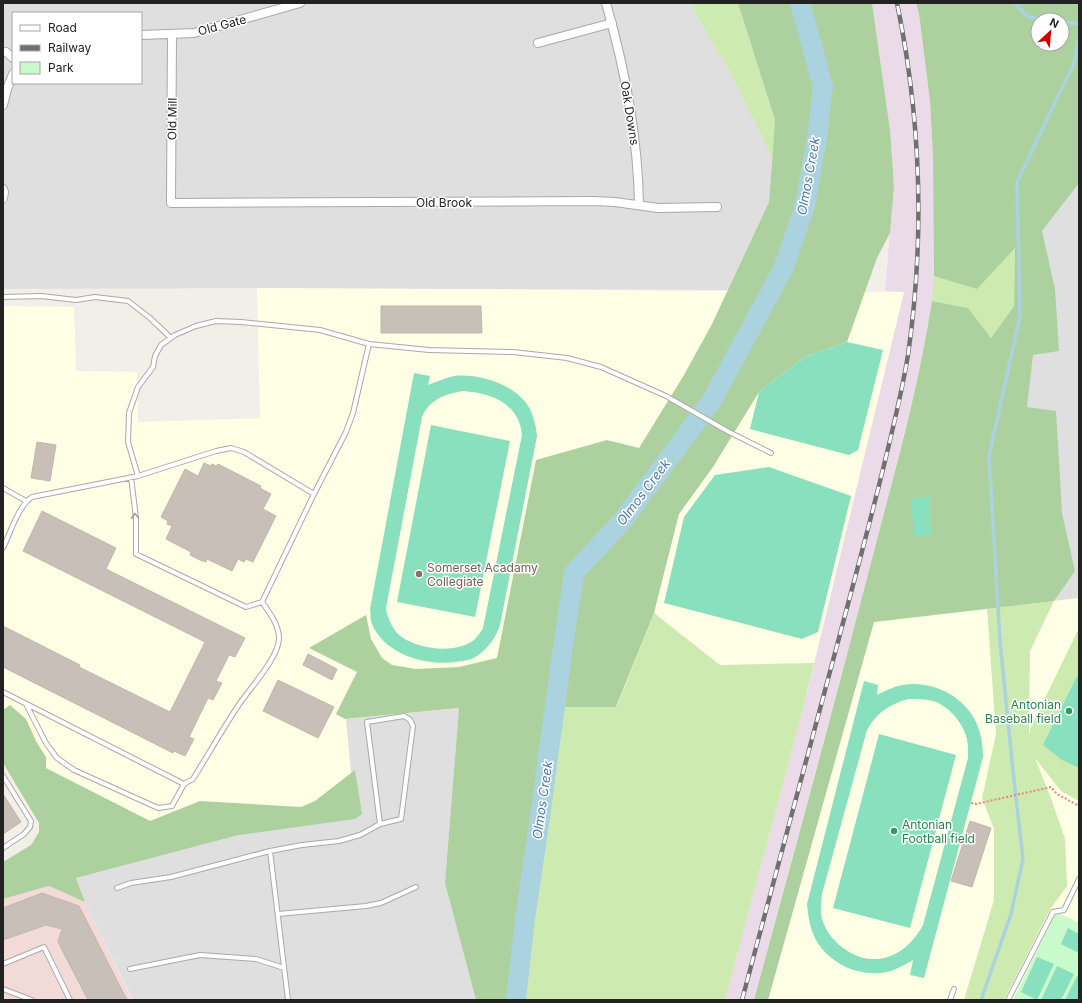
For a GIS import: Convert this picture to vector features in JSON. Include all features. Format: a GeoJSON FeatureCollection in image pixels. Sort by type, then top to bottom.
{"type":"FeatureCollection","features":[{"type":"Feature","properties":{"kind":"street","name":"Old Gate"},"geometry":{"type":"LineString","coordinates":[[142,35],[194,33],[300,3]]}},
{"type":"Feature","properties":{"kind":"street","name":"Oak Downs"},"geometry":{"type":"LineString","coordinates":[[606,3],[628,91],[634,131],[639,205]]}},
{"type":"Feature","properties":{"kind":"street"},"geometry":{"type":"LineString","coordinates":[[538,43],[612,23]]}},
{"type":"Feature","properties":{"kind":"street","name":"Old Mill"},"geometry":{"type":"LineString","coordinates":[[171,203],[172,34]]}},
{"type":"Feature","properties":{"kind":"street"},"geometry":{"type":"LineString","coordinates":[[6,52],[12,57]]}},
{"type":"Feature","properties":{"kind":"street"},"geometry":{"type":"LineString","coordinates":[[3,105],[12,76]]}},
{"type":"Feature","properties":{"kind":"street"},"geometry":{"type":"LineString","coordinates":[[3,189],[3,198]]}},
{"type":"Feature","properties":{"kind":"street","name":"Old Brook"},"geometry":{"type":"LineString","coordinates":[[171,203],[594,201],[658,208],[717,207]]}},
{"type":"Feature","properties":{"kind":"lane"},"geometry":{"type":"LineString","coordinates":[[3,297],[41,296],[76,300],[95,297],[128,301],[150,318],[171,338]]}},
{"type":"Feature","properties":{"kind":"lane"},"geometry":{"type":"LineString","coordinates":[[138,476],[128,442],[129,413],[138,387],[153,367],[155,356],[161,345],[171,338],[196,326],[216,321],[320,330],[369,344],[429,350],[513,352],[567,358],[594,365],[666,396],[729,432],[771,453]]}},
{"type":"Feature","properties":{"kind":"lane"},"geometry":{"type":"LineString","coordinates":[[131,477],[136,518],[136,554],[246,607],[262,602],[314,494],[346,432],[353,413],[369,344]]}},
{"type":"Feature","properties":{"kind":"lane"},"geometry":{"type":"LineString","coordinates":[[3,547],[26,501],[32,497],[138,476],[196,457],[231,448],[244,452],[314,494]]}},
{"type":"Feature","properties":{"kind":"lane"},"geometry":{"type":"LineString","coordinates":[[3,488],[26,501]]}},
{"type":"Feature","properties":{"kind":"lane"},"geometry":{"type":"LineString","coordinates":[[26,704],[46,743],[57,758],[74,770],[158,808],[172,806],[184,784],[193,779],[239,705],[270,661],[277,648],[279,638],[277,627],[262,602]]}},
{"type":"Feature","properties":{"kind":"lane"},"geometry":{"type":"LineString","coordinates":[[3,692],[184,784]]}},
{"type":"Feature","properties":{"kind":"lane"},"geometry":{"type":"LineString","coordinates":[[117,888],[131,883],[171,877],[270,851],[302,845],[339,841],[360,835],[380,824],[401,819],[413,726],[410,720],[404,716],[367,722],[380,824]]}},
{"type":"Feature","properties":{"kind":"lane"},"geometry":{"type":"LineString","coordinates":[[3,776],[31,821],[30,827],[24,834],[3,848]]}},
{"type":"Feature","properties":{"kind":"lane"},"geometry":{"type":"LineString","coordinates":[[270,851],[288,1000]]}},
{"type":"Feature","properties":{"kind":"lane"},"geometry":{"type":"LineString","coordinates":[[1008,1000],[1053,912],[1064,910],[1077,888],[1079,879]]}},
{"type":"Feature","properties":{"kind":"lane"},"geometry":{"type":"LineString","coordinates":[[278,914],[366,906],[381,903],[416,887]]}},
{"type":"Feature","properties":{"kind":"lane"},"geometry":{"type":"LineString","coordinates":[[3,964],[44,947],[70,1000]]}},
{"type":"Feature","properties":{"kind":"lane"},"geometry":{"type":"LineString","coordinates":[[130,969],[200,955],[256,959],[284,968]]}},
{"type":"Feature","properties":{"kind":"lane"},"geometry":{"type":"LineString","coordinates":[[3,989],[32,1000]]}},
{"type":"Feature","properties":{"kind":"lane"},"geometry":{"type":"LineString","coordinates":[[950,1000],[954,989]]}},
{"type":"Feature","properties":{"kind":"path"},"geometry":{"type":"LineString","coordinates":[[971,803],[984,803],[1051,787],[1057,794],[1079,806]]}},
{"type":"Feature","properties":{"kind":"path"},"geometry":{"type":"LineString","coordinates":[[1079,856],[1079,861]]}},
{"type":"Feature","properties":{"kind":"shaded area"},"geometry":{"type":"Polygon","coordinates":[[[3,3],[692,3],[694,11],[730,72],[772,158],[769,202],[728,290],[257,288],[3,289],[3,3]]]}},
{"type":"Feature","properties":{"kind":"shaded area"},"geometry":{"type":"Polygon","coordinates":[[[872,3],[916,3],[919,14],[930,101],[933,157],[934,288],[926,343],[858,613],[754,1000],[725,1000],[804,705],[904,292],[885,291],[894,186],[890,130],[872,3]]]}},
{"type":"Feature","properties":{"kind":"shaded area"},"geometry":{"type":"Polygon","coordinates":[[[1079,72],[1079,598],[1037,603],[1015,420],[1033,178],[1079,72]]]}},
{"type":"Feature","properties":{"kind":"shaded area","name":"Somerset Acadamy Collegiate"},"geometry":{"type":"Polygon","coordinates":[[[257,288],[904,292],[804,705],[459,708],[346,719],[354,805],[162,831],[14,763],[3,742],[3,306],[74,307],[76,371],[137,372],[138,422],[260,418],[257,288]]]}},
{"type":"Feature","properties":{"kind":"shaded area"},"geometry":{"type":"Polygon","coordinates":[[[1079,598],[1079,1000],[768,1000],[874,622],[1079,598]]]}},
{"type":"Feature","properties":{"kind":"shaded area"},"geometry":{"type":"Polygon","coordinates":[[[459,708],[445,883],[476,1000],[133,1000],[85,902],[76,878],[354,805],[345,719],[459,708]]]}},
{"type":"Feature","properties":{"kind":"shaded area"},"geometry":{"type":"Polygon","coordinates":[[[50,886],[85,902],[132,1000],[3,1000],[3,899],[50,886]]]}},
{"type":"Feature","properties":{"kind":"green space"},"geometry":{"type":"Polygon","coordinates":[[[692,3],[738,3],[775,120],[772,158],[730,72],[694,11],[692,3]]]}},
{"type":"Feature","properties":{"kind":"green space"},"geometry":{"type":"Polygon","coordinates":[[[738,3],[872,3],[890,130],[894,186],[890,233],[877,258],[847,342],[805,357],[759,392],[713,467],[679,514],[654,613],[616,707],[561,707],[537,878],[524,1000],[476,1000],[445,883],[459,708],[345,719],[336,714],[357,672],[309,648],[366,615],[371,639],[382,658],[392,665],[416,669],[459,667],[497,658],[536,460],[607,440],[639,448],[684,375],[712,324],[769,202],[775,120],[738,3]]]}},
{"type":"Feature","properties":{"kind":"green space"},"geometry":{"type":"Polygon","coordinates":[[[916,3],[1079,3],[1079,183],[1042,231],[1055,289],[1059,351],[1033,355],[1027,407],[1056,411],[1062,513],[1075,571],[1054,601],[874,622],[768,1000],[754,1000],[829,724],[897,463],[920,366],[932,301],[968,308],[991,338],[1014,306],[1015,248],[977,289],[934,276],[933,157],[930,101],[919,14],[916,3]]]}},
{"type":"Feature","properties":{"kind":"green space"},"geometry":{"type":"Polygon","coordinates":[[[1015,248],[1014,306],[991,338],[968,308],[932,301],[934,276],[977,288],[1015,248]]]}},
{"type":"Feature","properties":{"kind":"green space"},"geometry":{"type":"Polygon","coordinates":[[[847,342],[883,350],[858,450],[849,455],[750,429],[759,392],[805,357],[847,342]]]}},
{"type":"Feature","properties":{"kind":"green space"},"geometry":{"type":"Polygon","coordinates":[[[414,373],[430,376],[428,385],[454,376],[464,376],[497,382],[517,393],[530,409],[535,422],[537,436],[500,625],[494,638],[481,653],[470,659],[444,663],[420,660],[396,651],[386,644],[378,635],[372,624],[370,609],[414,373]],[[463,391],[439,398],[429,406],[422,417],[386,608],[387,615],[397,633],[413,643],[433,648],[443,649],[463,646],[475,639],[483,628],[522,435],[520,424],[509,408],[493,397],[463,391]]]}},
{"type":"Feature","properties":{"kind":"green space"},"geometry":{"type":"Polygon","coordinates":[[[431,425],[510,441],[475,617],[397,602],[431,425]]]}},
{"type":"Feature","properties":{"kind":"green space"},"geometry":{"type":"Polygon","coordinates":[[[769,467],[851,496],[818,632],[802,639],[664,603],[684,517],[715,475],[769,467]]]}},
{"type":"Feature","properties":{"kind":"green space"},"geometry":{"type":"Polygon","coordinates":[[[929,497],[931,535],[914,537],[911,498],[929,497]]]}},
{"type":"Feature","properties":{"kind":"green space"},"geometry":{"type":"Polygon","coordinates":[[[1054,601],[1030,651],[1029,732],[1030,735],[1030,729],[1079,628],[1079,672],[1076,678],[1079,683],[1079,801],[1061,791],[1035,758],[1065,839],[1067,886],[1051,908],[1004,1000],[964,1000],[994,900],[994,829],[982,798],[996,734],[987,609],[1054,601]]]}},
{"type":"Feature","properties":{"kind":"green space"},"geometry":{"type":"Polygon","coordinates":[[[654,613],[720,665],[814,663],[725,1000],[524,1000],[537,878],[561,707],[617,706],[654,613]]]}},
{"type":"Feature","properties":{"kind":"green space","name":"Antonian Baseball field"},"geometry":{"type":"Polygon","coordinates":[[[1079,672],[1079,768],[1062,760],[1043,745],[1079,672]]]}},
{"type":"Feature","properties":{"kind":"green space"},"geometry":{"type":"Polygon","coordinates":[[[864,681],[878,685],[877,695],[902,685],[914,684],[927,685],[950,694],[961,702],[976,721],[981,736],[983,757],[924,978],[910,975],[913,960],[891,971],[867,973],[844,966],[834,960],[817,942],[809,921],[807,904],[864,681]],[[908,699],[884,710],[879,714],[867,730],[822,894],[821,916],[828,933],[846,950],[857,956],[868,959],[879,959],[900,951],[916,936],[923,925],[968,758],[967,739],[961,725],[946,707],[933,701],[908,699]]]}},
{"type":"Feature","properties":{"kind":"green space"},"geometry":{"type":"Polygon","coordinates":[[[10,705],[26,719],[37,743],[46,757],[46,768],[150,821],[200,801],[301,807],[315,801],[355,770],[362,814],[355,819],[239,835],[76,878],[85,902],[49,886],[3,899],[3,862],[31,845],[39,832],[39,823],[3,763],[3,710],[10,705]]]}},
{"type":"Feature","properties":{"kind":"green space","name":"Antonian Football field"},"geometry":{"type":"Polygon","coordinates":[[[879,734],[956,755],[910,928],[833,908],[879,734]]]}},
{"type":"Feature","properties":{"kind":"green space"},"geometry":{"type":"Polygon","coordinates":[[[1056,912],[1079,923],[1079,1000],[1013,1000],[1056,912]]]}},
{"type":"Feature","properties":{"kind":"green space"},"geometry":{"type":"Polygon","coordinates":[[[1068,928],[1079,934],[1079,953],[1061,944],[1068,928]]]}},
{"type":"Feature","properties":{"kind":"green space"},"geometry":{"type":"Polygon","coordinates":[[[1037,957],[1054,964],[1037,1000],[1021,992],[1037,957]]]}},
{"type":"Feature","properties":{"kind":"green space"},"geometry":{"type":"Polygon","coordinates":[[[1057,966],[1074,974],[1061,1000],[1041,1000],[1057,966]]]}},
{"type":"Feature","properties":{"kind":"green space"},"geometry":{"type":"Polygon","coordinates":[[[1077,976],[1079,977],[1079,1000],[1065,1000],[1077,976]]]}},
{"type":"Feature","properties":{"kind":"building"},"geometry":{"type":"Polygon","coordinates":[[[381,306],[481,306],[482,333],[381,333],[381,306]]]}},
{"type":"Feature","properties":{"kind":"building"},"geometry":{"type":"Polygon","coordinates":[[[37,442],[56,445],[50,481],[31,478],[37,442]]]}},
{"type":"Feature","properties":{"kind":"building"},"geometry":{"type":"Polygon","coordinates":[[[204,463],[211,466],[212,464],[216,466],[218,464],[261,486],[260,488],[271,494],[263,509],[276,516],[253,562],[246,559],[244,562],[238,559],[232,571],[207,559],[206,562],[200,560],[190,555],[191,552],[166,539],[172,526],[167,524],[168,521],[161,517],[185,469],[198,476],[204,463]]]}},
{"type":"Feature","properties":{"kind":"building"},"geometry":{"type":"Polygon","coordinates":[[[42,511],[116,548],[106,569],[245,638],[235,657],[229,655],[216,681],[222,683],[213,700],[208,698],[189,737],[194,739],[185,756],[174,751],[173,753],[3,667],[3,626],[80,665],[79,667],[170,712],[205,642],[23,551],[42,511]]]}},
{"type":"Feature","properties":{"kind":"building"},"geometry":{"type":"Polygon","coordinates":[[[308,654],[337,669],[332,680],[303,665],[308,654]]]}},
{"type":"Feature","properties":{"kind":"building"},"geometry":{"type":"Polygon","coordinates":[[[278,680],[334,707],[318,738],[263,711],[278,680]]]}},
{"type":"Feature","properties":{"kind":"building"},"geometry":{"type":"Polygon","coordinates":[[[3,794],[21,822],[3,834],[3,794]]]}},
{"type":"Feature","properties":{"kind":"building"},"geometry":{"type":"Polygon","coordinates":[[[970,821],[991,828],[972,887],[951,881],[970,821]]]}},
{"type":"Feature","properties":{"kind":"building"},"geometry":{"type":"Polygon","coordinates":[[[42,893],[79,906],[127,1000],[88,1000],[58,942],[62,929],[46,925],[3,940],[3,908],[42,893]]]}},
{"type":"Feature","properties":{"kind":"waterway","name":"Olmos Creek"},"geometry":{"type":"LineString","coordinates":[[516,1000],[525,919],[574,573],[623,520],[711,402],[784,267],[805,205],[817,138],[823,86],[800,3]]}},
{"type":"Feature","properties":{"kind":"waterway"},"geometry":{"type":"LineString","coordinates":[[1014,3],[1030,17]]}},
{"type":"Feature","properties":{"kind":"waterway"},"geometry":{"type":"LineString","coordinates":[[1070,23],[1079,24]]}},
{"type":"Feature","properties":{"kind":"waterway"},"geometry":{"type":"LineString","coordinates":[[981,1000],[1011,914],[1023,859],[1000,641],[989,456],[1020,316],[1017,182],[1074,63],[1079,36]]}},
{"type":"Feature","properties":{"kind":"railway"},"geometry":{"type":"LineString","coordinates":[[742,1000],[873,508],[897,410],[908,355],[917,267],[918,178],[916,134],[911,90],[897,3]]}},
{"type":"Feature","properties":{"kind":"place","name":"Somerset Acadamy Collegiate"},"geometry":{"type":"Point","coordinates":[419,574]}},
{"type":"Feature","properties":{"kind":"place","name":"Antonian Baseball field"},"geometry":{"type":"Point","coordinates":[1069,711]}},
{"type":"Feature","properties":{"kind":"place","name":"Antonian Football field"},"geometry":{"type":"Point","coordinates":[894,831]}}]}
